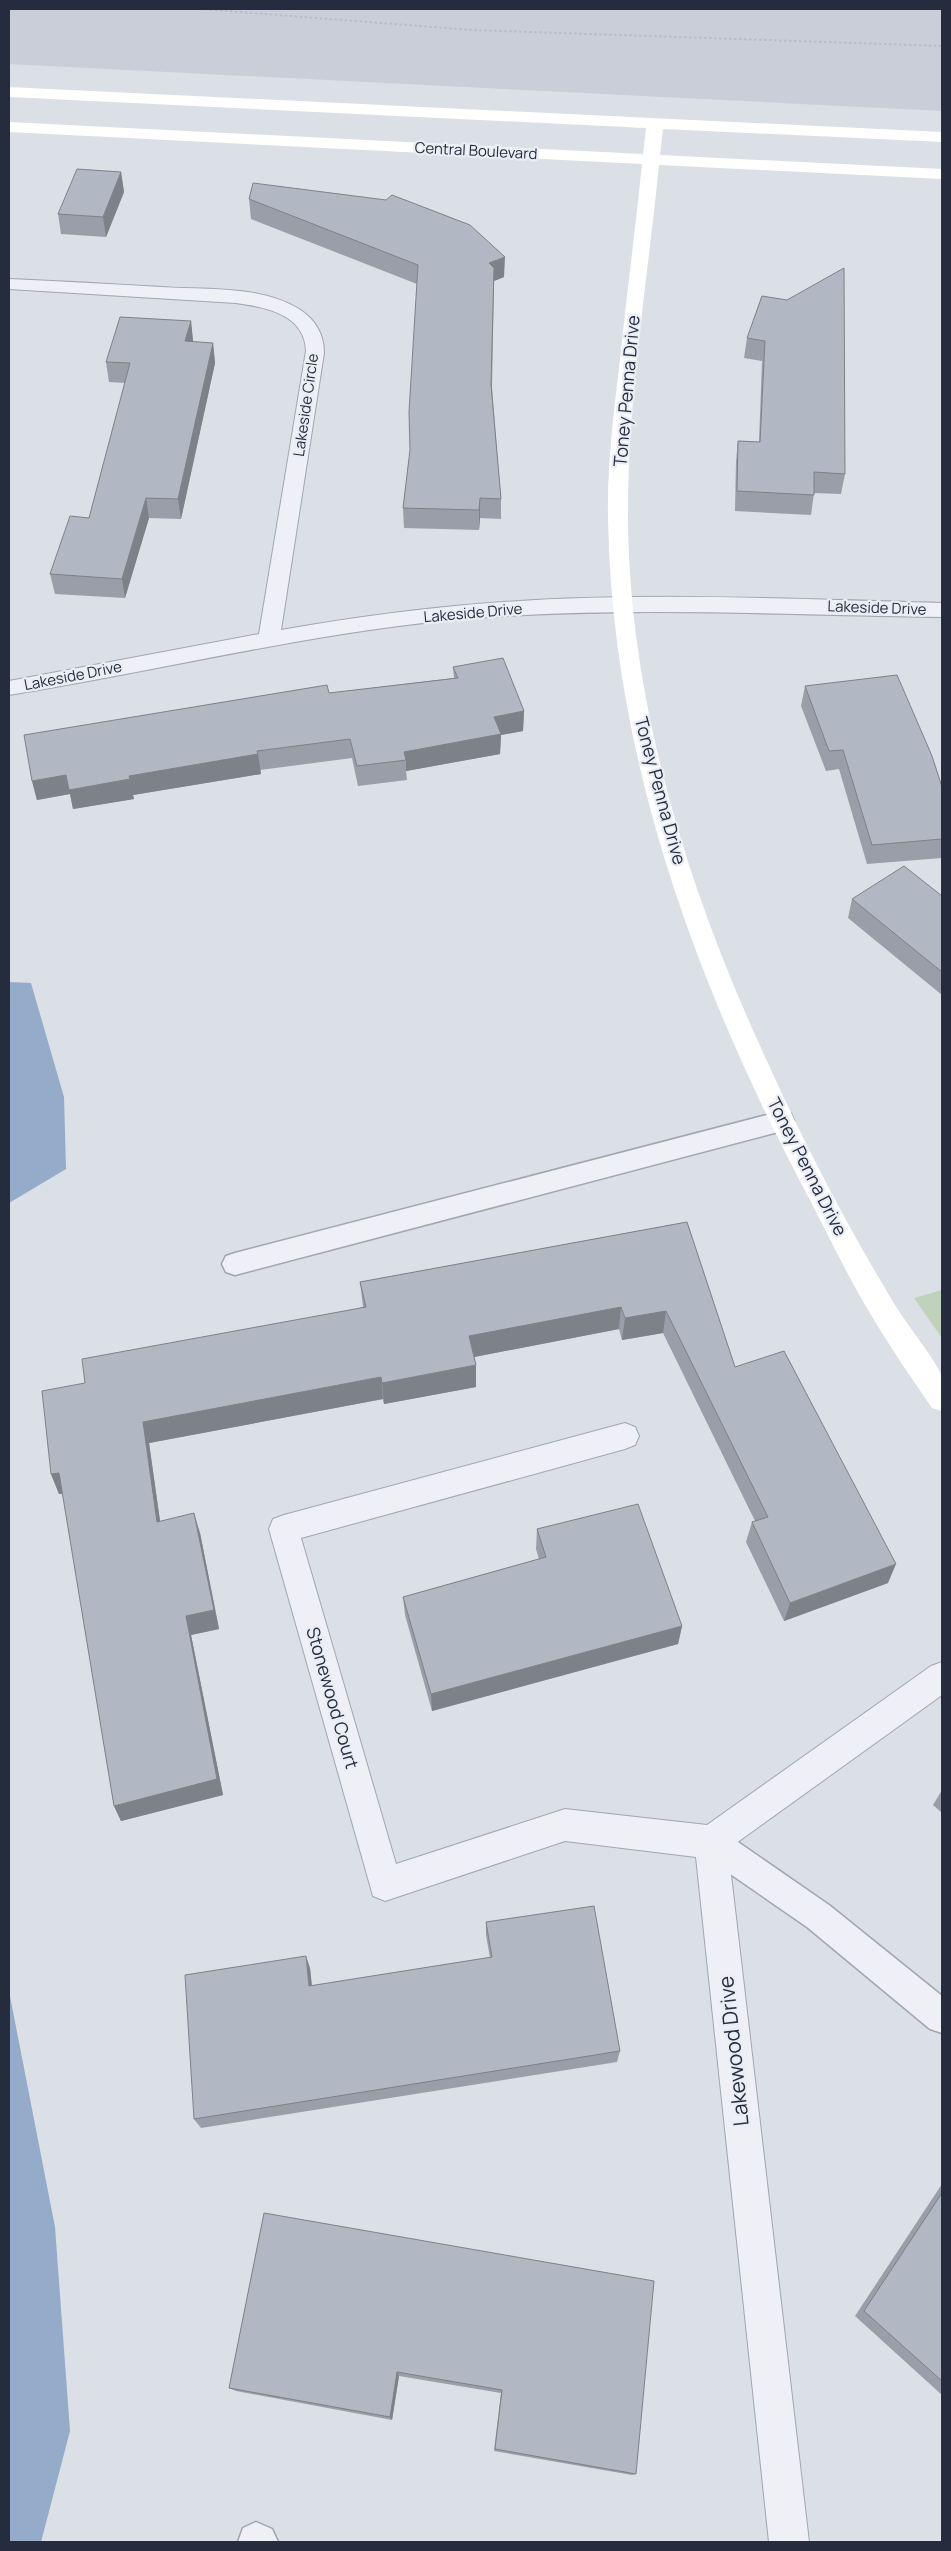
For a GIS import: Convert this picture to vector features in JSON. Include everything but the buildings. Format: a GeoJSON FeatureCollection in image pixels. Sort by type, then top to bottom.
{"type":"FeatureCollection","features":[{"type":"Feature","properties":{"kind":"street"},"geometry":{"type":"LineString","coordinates":[[9,92],[942,137]]}},
{"type":"Feature","properties":{"kind":"street","name":"Toney Penna Drive"},"geometry":{"type":"LineString","coordinates":[[655,123],[622,431],[618,520],[622,605],[635,694],[658,797],[696,920],[742,1036],[782,1121],[802,1162],[882,1309],[942,1399]]}},
{"type":"Feature","properties":{"kind":"street","name":"Central Boulevard"},"geometry":{"type":"LineString","coordinates":[[9,127],[942,174]]}},
{"type":"Feature","properties":{"kind":"street","name":"Lakeside Circle"},"geometry":{"type":"LineString","coordinates":[[9,284],[236,297],[262,301],[286,309],[303,321],[313,336],[315,353],[269,640]]}},
{"type":"Feature","properties":{"kind":"street","name":"Lakeside Drive"},"geometry":{"type":"LineString","coordinates":[[9,688],[371,623],[502,609],[700,603],[942,610]]}},
{"type":"Feature","properties":{"kind":"street","name":"Stonewood Court"},"geometry":{"type":"LineString","coordinates":[[625,1436],[284,1529],[386,1884],[565,1825],[711,1842]]}},
{"type":"Feature","properties":{"kind":"street"},"geometry":{"type":"LineString","coordinates":[[711,1842],[942,1677]]}},
{"type":"Feature","properties":{"kind":"street","name":"Lakewood Drive"},"geometry":{"type":"LineString","coordinates":[[711,1842],[789,2542]]}},
{"type":"Feature","properties":{"kind":"lane"},"geometry":{"type":"LineString","coordinates":[[235,1264],[782,1121]]}},
{"type":"Feature","properties":{"kind":"lane"},"geometry":{"type":"LineString","coordinates":[[711,1842],[818,1916],[942,2017]]}},
{"type":"Feature","properties":{"kind":"path"},"geometry":{"type":"LineString","coordinates":[[200,9],[472,30],[942,46]]}},
{"type":"Feature","properties":{"kind":"shaded area"},"geometry":{"type":"Polygon","coordinates":[[[9,9],[942,9],[942,111],[9,64],[9,9]]]}},
{"type":"Feature","properties":{"kind":"green space"},"geometry":{"type":"Polygon","coordinates":[[[942,1290],[942,1338],[914,1298],[942,1290]]]}},
{"type":"Feature","properties":{"kind":"water"},"geometry":{"type":"Polygon","coordinates":[[[9,982],[31,983],[64,1097],[66,1169],[9,1203],[9,982]]]}},
{"type":"Feature","properties":{"kind":"water"},"geometry":{"type":"Polygon","coordinates":[[[9,1991],[55,2227],[70,2431],[41,2542],[9,2542],[9,1991]]]}}]}
